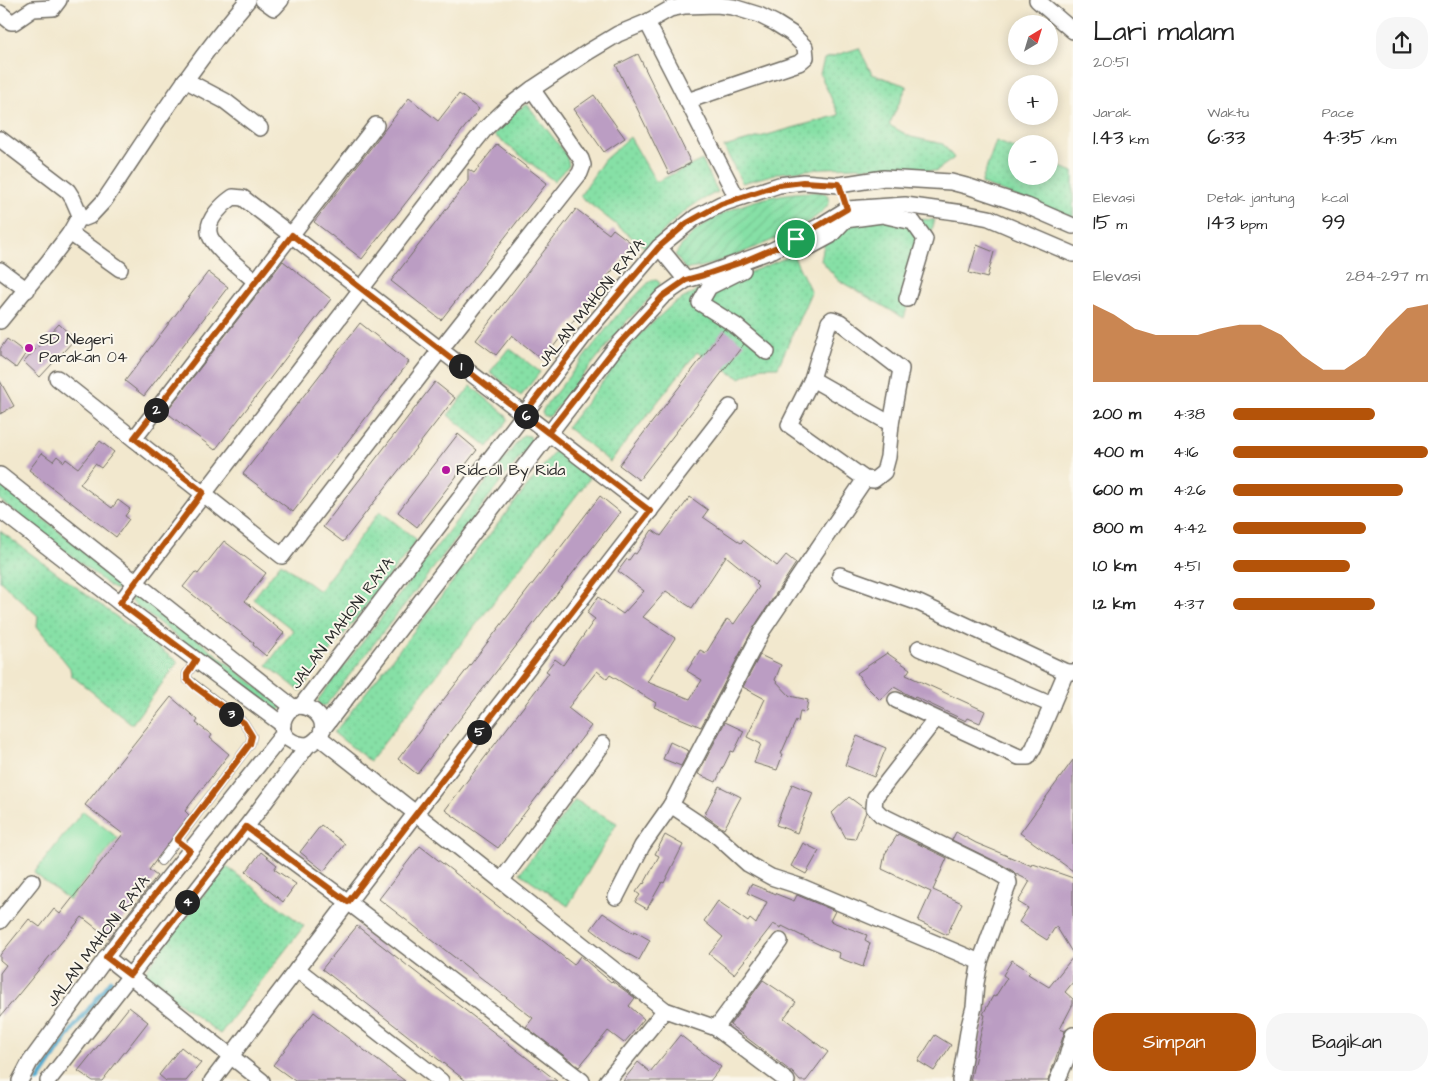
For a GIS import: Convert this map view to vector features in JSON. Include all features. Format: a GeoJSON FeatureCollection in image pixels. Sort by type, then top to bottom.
{"type":"FeatureCollection","features":[{"type":"Feature","properties":{"kind":"street"},"geometry":{"type":"LineString","coordinates":[[0,13],[11,22],[14,22],[33,9],[53,8],[60,0]]}},
{"type":"Feature","properties":{"kind":"street"},"geometry":{"type":"LineString","coordinates":[[0,139],[68,191],[80,215],[85,218],[90,216],[104,201],[185,80],[222,30],[248,0]]}},
{"type":"Feature","properties":{"kind":"street"},"geometry":{"type":"LineString","coordinates":[[263,0],[274,8],[281,0]]}},
{"type":"Feature","properties":{"kind":"street"},"geometry":{"type":"LineString","coordinates":[[1037,0],[1073,31]]}},
{"type":"Feature","properties":{"kind":"street"},"geometry":{"type":"LineString","coordinates":[[120,603],[203,492],[485,129],[508,107],[588,52],[618,34],[647,22],[670,8],[703,4],[733,7],[759,15],[775,23],[805,47],[806,57],[799,63],[687,101]]}},
{"type":"Feature","properties":{"kind":"street"},"geometry":{"type":"LineString","coordinates":[[647,22],[737,198]]}},
{"type":"Feature","properties":{"kind":"street"},"geometry":{"type":"LineString","coordinates":[[185,80],[225,101],[260,128]]}},
{"type":"Feature","properties":{"kind":"street"},"geometry":{"type":"LineString","coordinates":[[57,378],[282,556],[440,350],[580,173],[583,165],[581,159],[532,89]]}},
{"type":"Feature","properties":{"kind":"street"},"geometry":{"type":"LineString","coordinates":[[134,438],[376,125]]}},
{"type":"Feature","properties":{"kind":"street","name":"JALAN MAHONI RAYA"},"geometry":{"type":"LineString","coordinates":[[298,707],[590,328],[659,247],[696,217],[721,204],[779,185],[803,182],[839,184],[884,178],[951,182],[995,194],[1073,226]]}},
{"type":"Feature","properties":{"kind":"street"},"geometry":{"type":"LineString","coordinates":[[839,184],[847,209]]}},
{"type":"Feature","properties":{"kind":"street"},"geometry":{"type":"LineString","coordinates":[[255,281],[213,243],[209,232],[211,221],[225,203],[233,197],[243,198],[650,511]]}},
{"type":"Feature","properties":{"kind":"street"},"geometry":{"type":"LineString","coordinates":[[767,352],[735,325],[700,303],[709,287],[800,245],[847,209],[905,205],[963,212],[989,218],[1073,254]]}},
{"type":"Feature","properties":{"kind":"street"},"geometry":{"type":"LineString","coordinates":[[0,321],[27,290],[70,233],[80,215]]}},
{"type":"Feature","properties":{"kind":"street"},"geometry":{"type":"LineString","coordinates":[[48,1081],[128,974],[316,737],[548,433],[615,348],[663,296],[686,280],[830,236],[845,220],[882,215],[913,222],[926,240],[907,299]]}},
{"type":"Feature","properties":{"kind":"street"},"geometry":{"type":"LineString","coordinates":[[70,233],[120,269]]}},
{"type":"Feature","properties":{"kind":"street"},"geometry":{"type":"LineString","coordinates":[[659,247],[686,280]]}},
{"type":"Feature","properties":{"kind":"street"},"geometry":{"type":"LineString","coordinates":[[0,270],[27,290]]}},
{"type":"Feature","properties":{"kind":"street"},"geometry":{"type":"LineString","coordinates":[[832,319],[836,320],[901,370],[884,472],[874,480],[864,479],[789,425],[812,379],[829,322],[832,319]]}},
{"type":"Feature","properties":{"kind":"street"},"geometry":{"type":"LineString","coordinates":[[812,379],[891,424]]}},
{"type":"Feature","properties":{"kind":"street"},"geometry":{"type":"LineString","coordinates":[[212,1081],[415,814],[730,408]]}},
{"type":"Feature","properties":{"kind":"street"},"geometry":{"type":"LineString","coordinates":[[0,475],[298,707]]}},
{"type":"Feature","properties":{"kind":"street"},"geometry":{"type":"LineString","coordinates":[[616,897],[642,846],[671,805],[762,631],[864,479]]}},
{"type":"Feature","properties":{"kind":"street"},"geometry":{"type":"LineString","coordinates":[[0,510],[283,729],[289,740],[298,745],[316,737]]}},
{"type":"Feature","properties":{"kind":"street"},"geometry":{"type":"LineString","coordinates":[[840,575],[919,603],[1070,672],[1028,756],[1020,757],[896,700]]}},
{"type":"Feature","properties":{"kind":"street"},"geometry":{"type":"LineString","coordinates":[[919,648],[1052,705]]}},
{"type":"Feature","properties":{"kind":"street"},"geometry":{"type":"LineString","coordinates":[[283,729],[286,714],[298,707],[308,707],[319,716],[316,737]]}},
{"type":"Feature","properties":{"kind":"street"},"geometry":{"type":"LineString","coordinates":[[931,726],[874,797],[874,808],[881,815],[1008,879],[1009,883],[980,962],[974,1007],[960,1081]]}},
{"type":"Feature","properties":{"kind":"street","name":"JALAN MAHONI RAYA"},"geometry":{"type":"LineString","coordinates":[[20,1081],[30,1062],[283,729]]}},
{"type":"Feature","properties":{"kind":"street"},"geometry":{"type":"LineString","coordinates":[[316,737],[665,1010],[716,1028],[787,1081]]}},
{"type":"Feature","properties":{"kind":"street"},"geometry":{"type":"LineString","coordinates":[[501,881],[603,744]]}},
{"type":"Feature","properties":{"kind":"street"},"geometry":{"type":"LineString","coordinates":[[671,805],[716,836],[748,864],[771,877],[802,887],[980,962]]}},
{"type":"Feature","properties":{"kind":"street"},"geometry":{"type":"LineString","coordinates":[[246,827],[348,902],[582,1081]]}},
{"type":"Feature","properties":{"kind":"street"},"geometry":{"type":"LineString","coordinates":[[0,921],[32,881]]}},
{"type":"Feature","properties":{"kind":"street"},"geometry":{"type":"LineString","coordinates":[[716,1028],[780,941]]}},
{"type":"Feature","properties":{"kind":"street"},"geometry":{"type":"LineString","coordinates":[[108,958],[262,1081]]}},
{"type":"Feature","properties":{"kind":"street"},"geometry":{"type":"LineString","coordinates":[[297,969],[441,1081]]}},
{"type":"Feature","properties":{"kind":"street"},"geometry":{"type":"LineString","coordinates":[[607,1081],[665,1010]]}},
{"type":"Feature","properties":{"kind":"street"},"geometry":{"type":"LineString","coordinates":[[1057,1081],[1066,1060],[1073,1035]]}},
{"type":"Feature","properties":{"kind":"lane"},"geometry":{"type":"LineString","coordinates":[[161,861],[250,744],[252,736],[244,723],[187,679],[187,674],[196,660]]}},
{"type":"Feature","properties":{"kind":"lane"},"geometry":{"type":"LineString","coordinates":[[177,840],[190,850]]}},
{"type":"Feature","properties":{"kind":"green space"},"geometry":{"type":"Polygon","coordinates":[[[859,48],[872,74],[907,86],[889,125],[911,137],[943,144],[954,158],[936,171],[858,167],[825,168],[779,173],[742,183],[724,147],[839,115],[820,74],[824,59],[859,48]]]}},
{"type":"Feature","properties":{"kind":"green space"},"geometry":{"type":"Polygon","coordinates":[[[527,104],[566,154],[569,165],[554,181],[494,135],[510,115],[527,104]]]}},
{"type":"Feature","properties":{"kind":"green space"},"geometry":{"type":"Polygon","coordinates":[[[630,137],[656,182],[702,160],[718,192],[687,209],[663,232],[648,250],[580,196],[604,160],[630,137]]]}},
{"type":"Feature","properties":{"kind":"green space"},"geometry":{"type":"Polygon","coordinates":[[[996,141],[1008,146],[1008,185],[1058,185],[1058,166],[1073,172],[1073,217],[981,184],[996,141]]]}},
{"type":"Feature","properties":{"kind":"green space"},"geometry":{"type":"Polygon","coordinates":[[[821,192],[829,198],[826,207],[815,217],[798,228],[754,248],[715,263],[690,269],[685,269],[675,255],[702,226],[739,206],[781,195],[821,192]]]}},
{"type":"Feature","properties":{"kind":"green space"},"geometry":{"type":"Polygon","coordinates":[[[885,217],[935,220],[904,318],[838,280],[821,260],[825,239],[848,221],[885,217]]]}},
{"type":"Feature","properties":{"kind":"green space"},"geometry":{"type":"Polygon","coordinates":[[[793,255],[811,292],[778,367],[762,367],[740,378],[697,352],[610,462],[567,427],[640,334],[673,304],[702,288],[738,277],[793,255]]]}},
{"type":"Feature","properties":{"kind":"green space"},"geometry":{"type":"Polygon","coordinates":[[[655,279],[660,283],[658,290],[627,321],[550,416],[544,416],[542,413],[544,408],[618,314],[651,280],[655,279]]]}},
{"type":"Feature","properties":{"kind":"green space"},"geometry":{"type":"Polygon","coordinates":[[[509,348],[540,372],[521,396],[490,372],[509,348]]]}},
{"type":"Feature","properties":{"kind":"green space"},"geometry":{"type":"Polygon","coordinates":[[[471,386],[505,414],[508,420],[488,447],[448,415],[471,386]]]}},
{"type":"Feature","properties":{"kind":"green space"},"geometry":{"type":"Polygon","coordinates":[[[523,435],[530,436],[532,442],[326,705],[320,706],[318,700],[320,697],[523,435]]]}},
{"type":"Feature","properties":{"kind":"green space"},"geometry":{"type":"Polygon","coordinates":[[[555,451],[590,478],[370,761],[334,733],[555,451]]]}},
{"type":"Feature","properties":{"kind":"green space"},"geometry":{"type":"Polygon","coordinates":[[[0,485],[120,579],[123,584],[119,590],[112,588],[0,500],[0,485]]]}},
{"type":"Feature","properties":{"kind":"green space"},"geometry":{"type":"Polygon","coordinates":[[[380,511],[417,540],[300,691],[267,665],[293,630],[253,599],[281,563],[319,591],[380,511]]]}},
{"type":"Feature","properties":{"kind":"green space"},"geometry":{"type":"Polygon","coordinates":[[[0,531],[178,662],[132,724],[71,675],[70,668],[37,626],[38,616],[0,581],[0,531]]]}},
{"type":"Feature","properties":{"kind":"green space"},"geometry":{"type":"Polygon","coordinates":[[[137,592],[283,707],[278,712],[272,711],[132,602],[130,598],[137,592]]]}},
{"type":"Feature","properties":{"kind":"green space"},"geometry":{"type":"Polygon","coordinates":[[[575,800],[617,823],[568,906],[520,873],[575,800]]]}},
{"type":"Feature","properties":{"kind":"green space"},"geometry":{"type":"Polygon","coordinates":[[[83,811],[118,838],[69,900],[34,873],[83,811]]]}},
{"type":"Feature","properties":{"kind":"green space"},"geometry":{"type":"Polygon","coordinates":[[[226,866],[304,926],[220,1034],[142,975],[226,866]]]}},
{"type":"Feature","properties":{"kind":"building"},"geometry":{"type":"Polygon","coordinates":[[[638,54],[691,163],[669,174],[616,65],[638,54]]]}},
{"type":"Feature","properties":{"kind":"building"},"geometry":{"type":"Polygon","coordinates":[[[459,94],[479,109],[362,259],[314,222],[409,98],[438,121],[459,94]]]}},
{"type":"Feature","properties":{"kind":"building"},"geometry":{"type":"Polygon","coordinates":[[[594,95],[625,138],[604,152],[574,109],[594,95]]]}},
{"type":"Feature","properties":{"kind":"building"},"geometry":{"type":"Polygon","coordinates":[[[497,144],[547,183],[441,320],[391,281],[468,181],[468,169],[474,173],[497,144]]]}},
{"type":"Feature","properties":{"kind":"building"},"geometry":{"type":"Polygon","coordinates":[[[576,209],[609,234],[613,229],[633,244],[543,360],[512,335],[496,355],[476,340],[576,209]]]}},
{"type":"Feature","properties":{"kind":"building"},"geometry":{"type":"Polygon","coordinates":[[[977,245],[994,252],[987,278],[969,273],[977,245]]]}},
{"type":"Feature","properties":{"kind":"building"},"geometry":{"type":"Polygon","coordinates":[[[283,261],[331,299],[215,450],[166,412],[283,261]]]}},
{"type":"Feature","properties":{"kind":"building"},"geometry":{"type":"Polygon","coordinates":[[[208,272],[228,287],[144,396],[125,381],[208,272]]]}},
{"type":"Feature","properties":{"kind":"building"},"geometry":{"type":"Polygon","coordinates":[[[360,323],[409,362],[293,512],[243,474],[360,323]]]}},
{"type":"Feature","properties":{"kind":"building"},"geometry":{"type":"Polygon","coordinates":[[[59,324],[75,339],[40,377],[24,362],[59,324]]]}},
{"type":"Feature","properties":{"kind":"building"},"geometry":{"type":"Polygon","coordinates":[[[724,329],[744,344],[639,480],[619,465],[724,329]]]}},
{"type":"Feature","properties":{"kind":"building"},"geometry":{"type":"Polygon","coordinates":[[[7,339],[26,353],[16,368],[0,356],[0,349],[7,339]]]}},
{"type":"Feature","properties":{"kind":"building"},"geometry":{"type":"Polygon","coordinates":[[[0,381],[14,406],[0,414],[0,381]]]}},
{"type":"Feature","properties":{"kind":"building"},"geometry":{"type":"Polygon","coordinates":[[[435,382],[455,398],[343,542],[323,527],[435,382]]]}},
{"type":"Feature","properties":{"kind":"building"},"geometry":{"type":"Polygon","coordinates":[[[458,434],[477,450],[417,527],[398,512],[458,434]]]}},
{"type":"Feature","properties":{"kind":"building"},"geometry":{"type":"Polygon","coordinates":[[[100,441],[114,452],[101,468],[95,464],[80,484],[112,508],[118,500],[130,509],[125,516],[129,519],[116,537],[29,470],[42,453],[53,461],[57,456],[64,462],[66,459],[78,468],[100,441]]]}},
{"type":"Feature","properties":{"kind":"building"},"geometry":{"type":"Polygon","coordinates":[[[600,496],[620,512],[417,774],[398,759],[600,496]]]}},
{"type":"Feature","properties":{"kind":"building"},"geometry":{"type":"Polygon","coordinates":[[[690,497],[708,510],[703,517],[741,543],[743,540],[777,566],[786,555],[796,563],[754,627],[701,727],[654,707],[656,703],[610,675],[607,679],[597,671],[568,708],[591,726],[498,848],[445,810],[549,673],[546,671],[555,659],[563,665],[595,619],[587,613],[598,597],[623,614],[644,591],[618,571],[627,559],[629,560],[634,553],[636,554],[652,530],[661,536],[690,497]],[[726,556],[692,608],[666,591],[643,617],[675,638],[647,682],[690,699],[702,680],[687,671],[700,650],[706,653],[727,619],[734,624],[759,587],[756,584],[758,582],[726,556]]]}},
{"type":"Feature","properties":{"kind":"building"},"geometry":{"type":"Polygon","coordinates":[[[224,541],[266,573],[245,601],[284,633],[266,656],[253,645],[254,643],[183,587],[195,572],[198,574],[224,541]]]}},
{"type":"Feature","properties":{"kind":"building"},"geometry":{"type":"Polygon","coordinates":[[[887,653],[910,669],[906,675],[985,711],[980,723],[968,718],[966,721],[894,687],[880,700],[865,685],[857,673],[887,653]]]}},
{"type":"Feature","properties":{"kind":"building"},"geometry":{"type":"Polygon","coordinates":[[[760,655],[781,665],[775,680],[790,696],[808,700],[806,712],[800,711],[798,722],[796,721],[781,754],[783,754],[777,770],[754,763],[761,744],[747,737],[765,699],[743,687],[760,655]]]}},
{"type":"Feature","properties":{"kind":"building"},"geometry":{"type":"Polygon","coordinates":[[[171,697],[198,720],[196,723],[212,735],[210,738],[229,754],[185,811],[189,815],[149,870],[157,876],[109,938],[82,917],[0,1017],[0,973],[6,965],[0,960],[0,955],[29,919],[40,927],[54,909],[60,914],[123,834],[85,805],[171,697]]]}},
{"type":"Feature","properties":{"kind":"building"},"geometry":{"type":"Polygon","coordinates":[[[725,722],[744,731],[734,752],[731,751],[716,782],[698,774],[725,722]]]}},
{"type":"Feature","properties":{"kind":"building"},"geometry":{"type":"Polygon","coordinates":[[[857,736],[886,748],[874,777],[845,765],[857,736]]]}},
{"type":"Feature","properties":{"kind":"building"},"geometry":{"type":"Polygon","coordinates":[[[670,742],[689,751],[681,766],[663,759],[670,742]]]}},
{"type":"Feature","properties":{"kind":"building"},"geometry":{"type":"Polygon","coordinates":[[[1073,760],[1073,871],[1020,833],[1073,760]]]}},
{"type":"Feature","properties":{"kind":"building"},"geometry":{"type":"Polygon","coordinates":[[[792,784],[813,793],[797,833],[776,825],[792,784]]]}},
{"type":"Feature","properties":{"kind":"building"},"geometry":{"type":"Polygon","coordinates":[[[719,786],[741,797],[724,829],[704,815],[719,786]]]}},
{"type":"Feature","properties":{"kind":"building"},"geometry":{"type":"Polygon","coordinates":[[[849,797],[865,809],[866,812],[855,839],[846,838],[832,813],[849,797]]]}},
{"type":"Feature","properties":{"kind":"building"},"geometry":{"type":"Polygon","coordinates":[[[321,825],[345,844],[324,871],[300,852],[321,825]]]}},
{"type":"Feature","properties":{"kind":"building"},"geometry":{"type":"Polygon","coordinates":[[[956,832],[976,843],[1032,866],[1033,864],[1073,878],[1073,954],[1056,926],[1047,940],[1019,922],[1028,908],[1018,902],[1030,881],[952,840],[956,832]]]}},
{"type":"Feature","properties":{"kind":"building"},"geometry":{"type":"Polygon","coordinates":[[[898,834],[947,858],[933,890],[962,903],[947,935],[918,921],[931,892],[882,869],[885,854],[898,834]]]}},
{"type":"Feature","properties":{"kind":"building"},"geometry":{"type":"Polygon","coordinates":[[[665,835],[683,845],[664,883],[662,882],[647,909],[635,902],[640,895],[636,892],[644,884],[659,856],[655,854],[665,835]]]}},
{"type":"Feature","properties":{"kind":"building"},"geometry":{"type":"Polygon","coordinates":[[[803,843],[819,851],[806,874],[791,866],[803,843]]]}},
{"type":"Feature","properties":{"kind":"building"},"geometry":{"type":"Polygon","coordinates":[[[420,846],[574,965],[580,956],[611,982],[635,998],[629,1006],[644,1019],[624,1043],[608,1031],[579,1067],[526,1027],[533,1018],[379,899],[420,846]]]}},
{"type":"Feature","properties":{"kind":"building"},"geometry":{"type":"Polygon","coordinates":[[[261,852],[277,865],[274,869],[296,884],[283,902],[246,872],[261,852]]]}},
{"type":"Feature","properties":{"kind":"building"},"geometry":{"type":"Polygon","coordinates":[[[751,884],[794,901],[797,895],[835,911],[830,921],[867,935],[865,940],[870,943],[863,967],[839,958],[840,953],[782,926],[781,928],[773,924],[734,974],[709,954],[723,937],[704,921],[718,901],[748,922],[750,919],[756,924],[767,902],[747,893],[751,884]]]}},
{"type":"Feature","properties":{"kind":"building"},"geometry":{"type":"Polygon","coordinates":[[[603,913],[633,933],[634,931],[650,940],[639,960],[612,945],[591,929],[603,913]]]}},
{"type":"Feature","properties":{"kind":"building"},"geometry":{"type":"Polygon","coordinates":[[[357,926],[557,1081],[466,1081],[322,969],[357,926]]]}},
{"type":"Feature","properties":{"kind":"building"},"geometry":{"type":"Polygon","coordinates":[[[1073,957],[1073,982],[1065,992],[1073,999],[1073,1004],[1060,1029],[1065,1031],[1048,1081],[970,1081],[985,1015],[983,1014],[993,996],[995,997],[1007,978],[1003,975],[1012,960],[1030,972],[1028,974],[1049,987],[1073,957]]]}},
{"type":"Feature","properties":{"kind":"building"},"geometry":{"type":"Polygon","coordinates":[[[763,980],[796,1002],[784,1018],[828,1052],[806,1081],[800,1081],[793,1073],[730,1025],[763,980]]]}},
{"type":"Feature","properties":{"kind":"building"},"geometry":{"type":"Polygon","coordinates":[[[129,1007],[148,1022],[102,1081],[93,1081],[78,1071],[129,1007]]]}},
{"type":"Feature","properties":{"kind":"building"},"geometry":{"type":"Polygon","coordinates":[[[314,1012],[405,1081],[295,1081],[273,1065],[314,1012]]]}},
{"type":"Feature","properties":{"kind":"building"},"geometry":{"type":"Polygon","coordinates":[[[680,1035],[721,1067],[710,1081],[623,1081],[638,1062],[650,1072],[680,1035]]]}},
{"type":"Feature","properties":{"kind":"building"},"geometry":{"type":"Polygon","coordinates":[[[935,1035],[951,1045],[934,1071],[918,1061],[935,1035]]]}},
{"type":"Feature","properties":{"kind":"building"},"geometry":{"type":"Polygon","coordinates":[[[181,1047],[201,1063],[186,1081],[166,1081],[159,1075],[181,1047]]]}},
{"type":"Feature","properties":{"kind":"waterway"},"geometry":{"type":"LineString","coordinates":[[38,1081],[72,1030],[111,981]]}},
{"type":"Feature","properties":{"kind":"place","name":"SD Negeri Parakan 04"},"geometry":{"type":"Point","coordinates":[29,348]}},
{"type":"Feature","properties":{"kind":"place","name":"Ridcoll By Rida"},"geometry":{"type":"Point","coordinates":[446,470]}},
{"type":"Feature","properties":{"kind":"route"},"geometry":{"type":"LineString","coordinates":[[796,239],[742,262],[686,280],[663,296],[615,348],[548,433],[292,235],[134,438],[203,492],[120,603],[196,660],[189,669],[187,679],[244,723],[252,736],[250,744],[177,840],[190,850],[106,957],[130,975],[246,827],[348,902],[650,511],[548,433],[524,414],[590,328],[659,247],[696,217],[721,204],[779,185],[803,182],[839,184],[847,209],[796,239]]}}]}
